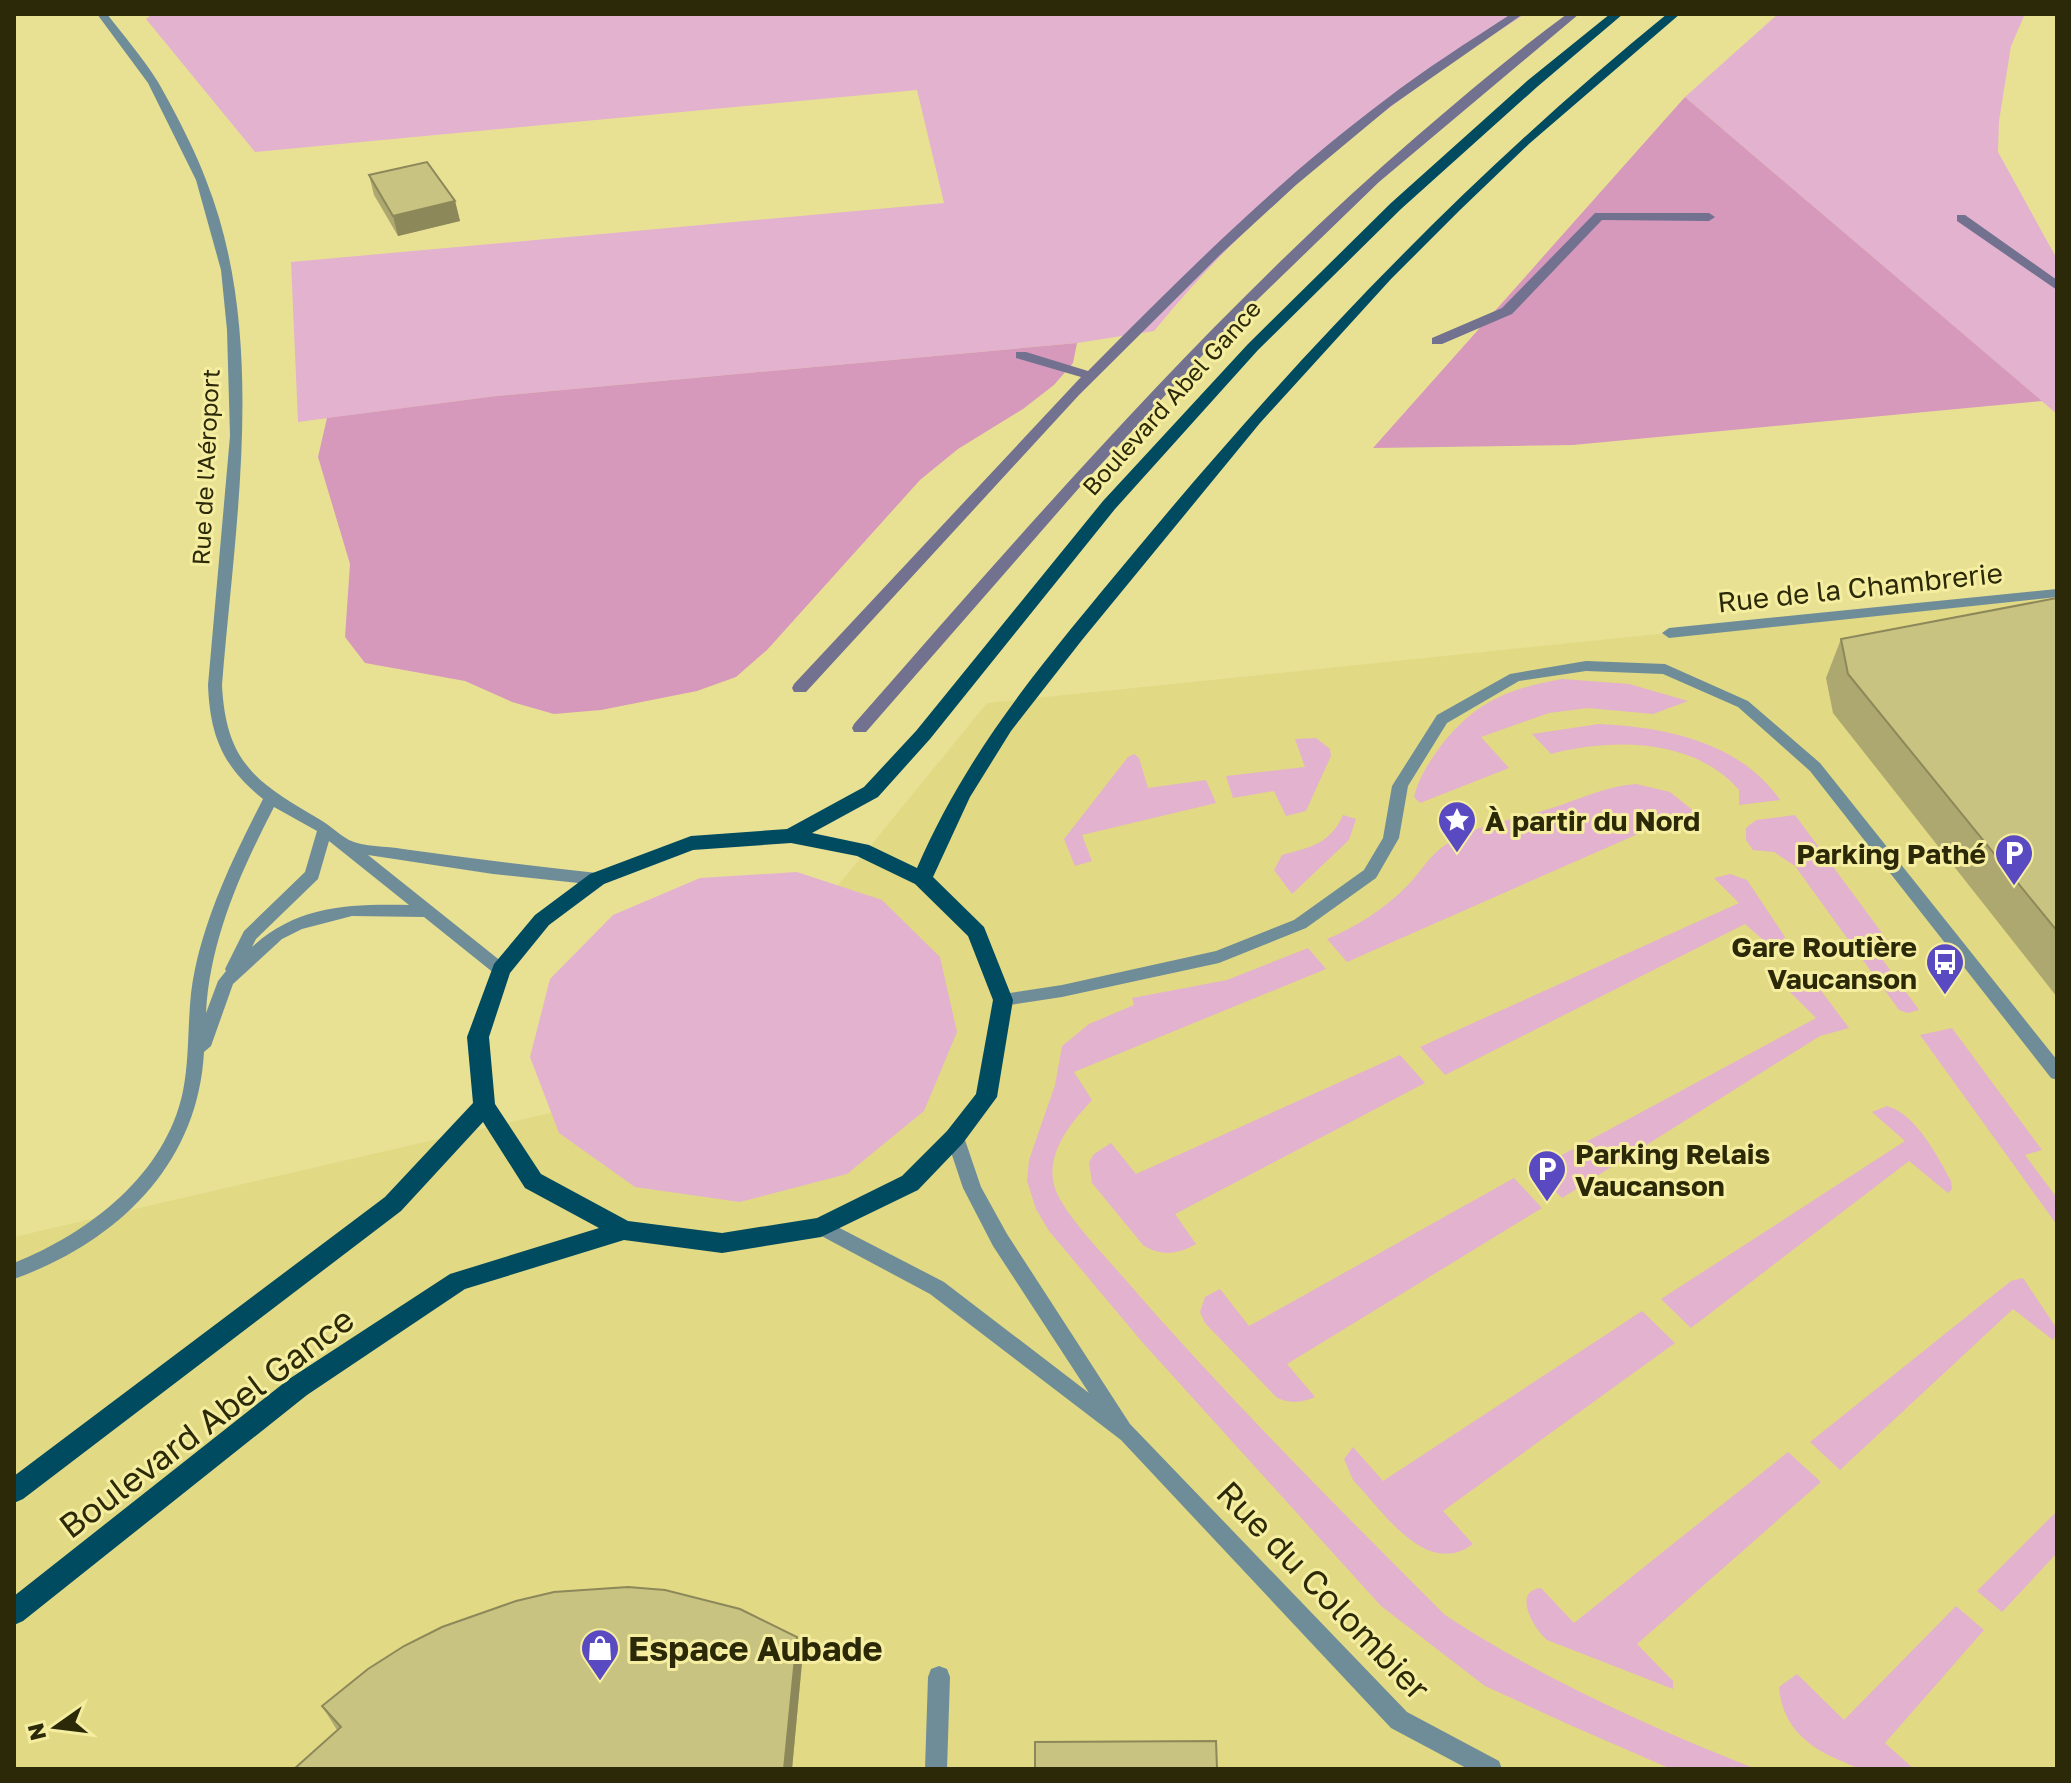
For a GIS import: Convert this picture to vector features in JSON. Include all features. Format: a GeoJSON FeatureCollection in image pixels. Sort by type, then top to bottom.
{"type":"FeatureCollection","features":[{"type":"Feature","properties":{"kind":"main road","name":"Boulevard Abel Gance"},"geometry":{"type":"LineString","coordinates":[[791,836],[871,792],[923,735],[1109,505],[1253,347],[1407,195],[1532,84],[1617,14]]}},
{"type":"Feature","properties":{"kind":"main road"},"geometry":{"type":"LineString","coordinates":[[922,879],[948,820],[988,750],[1155,538],[1303,363],[1497,169],[1674,14]]}},
{"type":"Feature","properties":{"kind":"main road"},"geometry":{"type":"LineString","coordinates":[[791,836],[862,850],[922,879],[977,932],[1003,1000],[986,1097],[955,1137],[910,1183],[821,1227],[722,1243],[624,1230],[533,1181],[484,1106],[478,1037],[501,970],[542,920],[597,879],[691,843],[791,836]]}},
{"type":"Feature","properties":{"kind":"main road","name":"Boulevard Abel Gance"},"geometry":{"type":"LineString","coordinates":[[14,1491],[393,1204],[484,1106]]}},
{"type":"Feature","properties":{"kind":"main road","name":"Boulevard Abel Gance"},"geometry":{"type":"LineString","coordinates":[[14,1612],[298,1387],[458,1281],[624,1230]]}},
{"type":"Feature","properties":{"kind":"street","name":"Rue de l'Aéroport"},"geometry":{"type":"LineString","coordinates":[[102,14],[153,83],[194,166],[227,270],[236,391],[236,436],[215,685],[216,709],[226,749],[236,766],[271,798],[325,829],[501,970]]}},
{"type":"Feature","properties":{"kind":"street","name":"Rue de la Chambrerie"},"geometry":{"type":"LineString","coordinates":[[1669,633],[2057,593]]}},
{"type":"Feature","properties":{"kind":"street"},"geometry":{"type":"LineString","coordinates":[[1003,1000],[1056,992],[1219,957],[1300,924],[1370,874],[1391,838],[1400,786],[1442,719],[1515,677],[1586,666],[1665,669],[1743,704],[1815,767],[2057,1073]]}},
{"type":"Feature","properties":{"kind":"street"},"geometry":{"type":"LineString","coordinates":[[14,1271],[39,1263],[79,1241],[114,1216],[152,1172],[180,1129],[191,1095],[202,973],[230,879],[271,798]]}},
{"type":"Feature","properties":{"kind":"street"},"geometry":{"type":"LineString","coordinates":[[195,1062],[226,981],[250,935],[312,875],[325,829]]}},
{"type":"Feature","properties":{"kind":"street","name":"Rue de l'Aéroport"},"geometry":{"type":"LineString","coordinates":[[346,845],[493,868],[597,879]]}},
{"type":"Feature","properties":{"kind":"street"},"geometry":{"type":"LineString","coordinates":[[226,981],[276,935],[297,924],[352,910],[429,911]]}},
{"type":"Feature","properties":{"kind":"street","name":"Rue du Colombier"},"geometry":{"type":"LineString","coordinates":[[955,1137],[972,1188],[1000,1240],[1128,1434]]}},
{"type":"Feature","properties":{"kind":"street","name":"Rue du Colombier"},"geometry":{"type":"LineString","coordinates":[[821,1227],[937,1288],[1128,1434],[1399,1720],[1491,1769]]}},
{"type":"Feature","properties":{"kind":"street"},"geometry":{"type":"LineString","coordinates":[[936,1769],[939,1677]]}},
{"type":"Feature","properties":{"kind":"shaded area"},"geometry":{"type":"Polygon","coordinates":[[[152,14],[1525,14],[1422,84],[1326,158],[1237,239],[1154,331],[1077,343],[496,396],[298,422],[291,262],[944,203],[917,90],[255,152],[146,19],[152,14]]]}},
{"type":"Feature","properties":{"kind":"shaded area"},"geometry":{"type":"Polygon","coordinates":[[[1778,14],[2025,14],[2011,46],[1999,121],[1998,152],[2057,259],[2057,414],[1685,97],[1778,14]]]}},
{"type":"Feature","properties":{"kind":"shaded area"},"geometry":{"type":"Polygon","coordinates":[[[1685,97],[2042,401],[1573,445],[1373,448],[1685,97]]]}},
{"type":"Feature","properties":{"kind":"shaded area"},"geometry":{"type":"Polygon","coordinates":[[[1077,343],[1073,363],[1054,385],[1023,409],[958,449],[920,480],[767,650],[736,677],[697,691],[601,710],[554,714],[512,702],[465,681],[365,663],[345,637],[350,564],[318,457],[327,418],[496,396],[1077,343]]]}},
{"type":"Feature","properties":{"kind":"shaded area"},"geometry":{"type":"Polygon","coordinates":[[[2057,593],[2057,1769],[14,1769],[14,1237],[676,1084],[987,703],[2057,593]]]}},
{"type":"Feature","properties":{"kind":"shaded area"},"geometry":{"type":"Polygon","coordinates":[[[1562,679],[1629,684],[1688,701],[1653,714],[1588,708],[1549,713],[1481,737],[1509,768],[1420,803],[1414,797],[1421,777],[1440,747],[1479,708],[1508,693],[1562,679]]]}},
{"type":"Feature","properties":{"kind":"shaded area"},"geometry":{"type":"Polygon","coordinates":[[[1599,724],[1675,734],[1723,751],[1763,780],[1780,800],[1739,805],[1739,790],[1721,773],[1699,760],[1676,752],[1651,746],[1625,745],[1551,754],[1532,734],[1599,724]]]}},
{"type":"Feature","properties":{"kind":"shaded area"},"geometry":{"type":"Polygon","coordinates":[[[1316,738],[1330,749],[1331,756],[1306,811],[1286,816],[1274,791],[1233,798],[1226,776],[1305,767],[1295,739],[1316,738]]]}},
{"type":"Feature","properties":{"kind":"shaded area"},"geometry":{"type":"Polygon","coordinates":[[[1134,754],[1139,758],[1148,788],[1206,780],[1216,803],[1082,835],[1092,861],[1075,866],[1064,839],[1128,757],[1134,754]]]}},
{"type":"Feature","properties":{"kind":"shaded area"},"geometry":{"type":"Polygon","coordinates":[[[1636,784],[1670,792],[1696,813],[1672,819],[1347,962],[1327,939],[1380,909],[1408,885],[1436,853],[1465,834],[1602,790],[1636,784]]]}},
{"type":"Feature","properties":{"kind":"shaded area"},"geometry":{"type":"Polygon","coordinates":[[[1343,815],[1356,819],[1349,840],[1292,894],[1274,870],[1282,855],[1326,838],[1343,815]]]}},
{"type":"Feature","properties":{"kind":"shaded area"},"geometry":{"type":"Polygon","coordinates":[[[1795,815],[1893,948],[1877,952],[1919,1010],[1907,1013],[1899,1010],[1795,866],[1774,852],[1753,850],[1746,840],[1746,828],[1756,820],[1795,815]]]}},
{"type":"Feature","properties":{"kind":"shaded area"},"geometry":{"type":"Polygon","coordinates":[[[797,872],[882,900],[940,957],[957,1032],[924,1111],[847,1174],[740,1202],[635,1187],[559,1133],[530,1057],[550,979],[613,915],[700,878],[797,872]]]}},
{"type":"Feature","properties":{"kind":"shaded area"},"geometry":{"type":"Polygon","coordinates":[[[1730,874],[1747,880],[1785,937],[1778,946],[1769,945],[1745,924],[1445,1075],[1420,1047],[1739,903],[1714,878],[1730,874]]]}},
{"type":"Feature","properties":{"kind":"shaded area"},"geometry":{"type":"Polygon","coordinates":[[[1308,948],[1326,969],[1074,1072],[1092,1100],[1069,1128],[1057,1150],[1052,1173],[1058,1195],[1084,1232],[1201,1364],[1445,1615],[1519,1660],[1597,1700],[1756,1769],[1671,1769],[1485,1686],[1381,1606],[1143,1343],[1049,1231],[1036,1209],[1027,1181],[1029,1160],[1055,1085],[1062,1046],[1089,1024],[1134,1005],[1132,998],[1227,980],[1308,948]]]}},
{"type":"Feature","properties":{"kind":"shaded area"},"geometry":{"type":"Polygon","coordinates":[[[1803,983],[1819,988],[1849,1028],[1820,1036],[1562,1198],[1534,1170],[1816,1018],[1790,992],[1792,985],[1803,983]]]}},
{"type":"Feature","properties":{"kind":"shaded area"},"geometry":{"type":"Polygon","coordinates":[[[1952,1028],[2042,1150],[2025,1155],[2057,1198],[2057,1225],[1920,1035],[1952,1028]]]}},
{"type":"Feature","properties":{"kind":"shaded area"},"geometry":{"type":"Polygon","coordinates":[[[1400,1055],[1425,1083],[1175,1214],[1196,1244],[1189,1247],[1163,1253],[1143,1245],[1092,1183],[1089,1162],[1094,1154],[1111,1143],[1136,1174],[1400,1055]]]}},
{"type":"Feature","properties":{"kind":"shaded area"},"geometry":{"type":"Polygon","coordinates":[[[1887,1106],[1907,1118],[1925,1138],[1951,1181],[1952,1189],[1948,1193],[1909,1161],[1691,1328],[1661,1299],[1905,1141],[1872,1112],[1887,1106]]]}},
{"type":"Feature","properties":{"kind":"shaded area"},"geometry":{"type":"Polygon","coordinates":[[[1514,1178],[1542,1208],[1287,1364],[1315,1397],[1296,1402],[1276,1397],[1205,1323],[1200,1312],[1205,1297],[1220,1289],[1249,1326],[1514,1178]]]}},
{"type":"Feature","properties":{"kind":"shaded area"},"geometry":{"type":"Polygon","coordinates":[[[2023,1278],[2055,1326],[2057,1333],[2053,1340],[2013,1309],[1840,1470],[1810,1442],[2011,1281],[2023,1278]]]}},
{"type":"Feature","properties":{"kind":"shaded area"},"geometry":{"type":"Polygon","coordinates":[[[1642,1311],[1675,1343],[1443,1511],[1473,1544],[1456,1553],[1439,1553],[1422,1547],[1392,1523],[1353,1480],[1344,1459],[1353,1447],[1383,1481],[1642,1311]]]}},
{"type":"Feature","properties":{"kind":"shaded area"},"geometry":{"type":"Polygon","coordinates":[[[1788,1452],[1821,1482],[1637,1644],[1673,1681],[1673,1689],[1547,1640],[1536,1627],[1526,1603],[1532,1591],[1541,1588],[1574,1623],[1788,1452]]]}},
{"type":"Feature","properties":{"kind":"shaded area"},"geometry":{"type":"Polygon","coordinates":[[[2057,1511],[2057,1553],[2002,1612],[1977,1591],[2057,1511]]]}},
{"type":"Feature","properties":{"kind":"shaded area"},"geometry":{"type":"Polygon","coordinates":[[[1956,1606],[1984,1630],[1885,1743],[1914,1769],[1854,1767],[1816,1748],[1791,1723],[1779,1687],[1797,1674],[1844,1720],[1956,1606]]]}},
{"type":"Feature","properties":{"kind":"building"},"geometry":{"type":"Polygon","coordinates":[[[427,162],[455,201],[393,216],[369,175],[427,162]]]}},
{"type":"Feature","properties":{"kind":"building","name":"Parking Pathé"},"geometry":{"type":"Polygon","coordinates":[[[2057,598],[2057,931],[1848,674],[1841,639],[2057,598]]]}},
{"type":"Feature","properties":{"kind":"building","name":"Espace Aubade"},"geometry":{"type":"Polygon","coordinates":[[[628,1587],[665,1590],[740,1609],[797,1637],[784,1769],[294,1769],[341,1727],[322,1706],[368,1669],[404,1646],[442,1627],[516,1601],[554,1592],[628,1587]]]}},
{"type":"Feature","properties":{"kind":"building"},"geometry":{"type":"Polygon","coordinates":[[[1216,1741],[1217,1769],[1035,1769],[1035,1742],[1216,1741]]]}},
{"type":"Feature","properties":{"kind":"waterway"},"geometry":{"type":"LineString","coordinates":[[1090,376],[1218,250],[1292,183],[1423,77],[1518,14]]}},
{"type":"Feature","properties":{"kind":"waterway"},"geometry":{"type":"LineString","coordinates":[[860,728],[1073,485],[1220,328],[1375,180],[1514,60],[1574,14]]}},
{"type":"Feature","properties":{"kind":"waterway"},"geometry":{"type":"LineString","coordinates":[[1437,341],[1507,311],[1599,216],[1709,217]]}},
{"type":"Feature","properties":{"kind":"waterway"},"geometry":{"type":"LineString","coordinates":[[1961,218],[2057,286]]}},
{"type":"Feature","properties":{"kind":"waterway"},"geometry":{"type":"LineString","coordinates":[[1021,355],[1090,376]]}},
{"type":"Feature","properties":{"kind":"waterway"},"geometry":{"type":"LineString","coordinates":[[800,688],[1090,376]]}},
{"type":"Feature","properties":{"kind":"place","name":"À partir du Nord"},"geometry":{"type":"Point","coordinates":[1457,854]}},
{"type":"Feature","properties":{"kind":"place","name":"Parking Pathé"},"geometry":{"type":"Point","coordinates":[2014,887]}},
{"type":"Feature","properties":{"kind":"place","name":"Gare Routière Vaucanson"},"geometry":{"type":"Point","coordinates":[1945,996]}},
{"type":"Feature","properties":{"kind":"place","name":"Parking Relais Vaucanson"},"geometry":{"type":"Point","coordinates":[1547,1203]}},
{"type":"Feature","properties":{"kind":"place","name":"Espace Aubade"},"geometry":{"type":"Point","coordinates":[600,1682]}}]}
